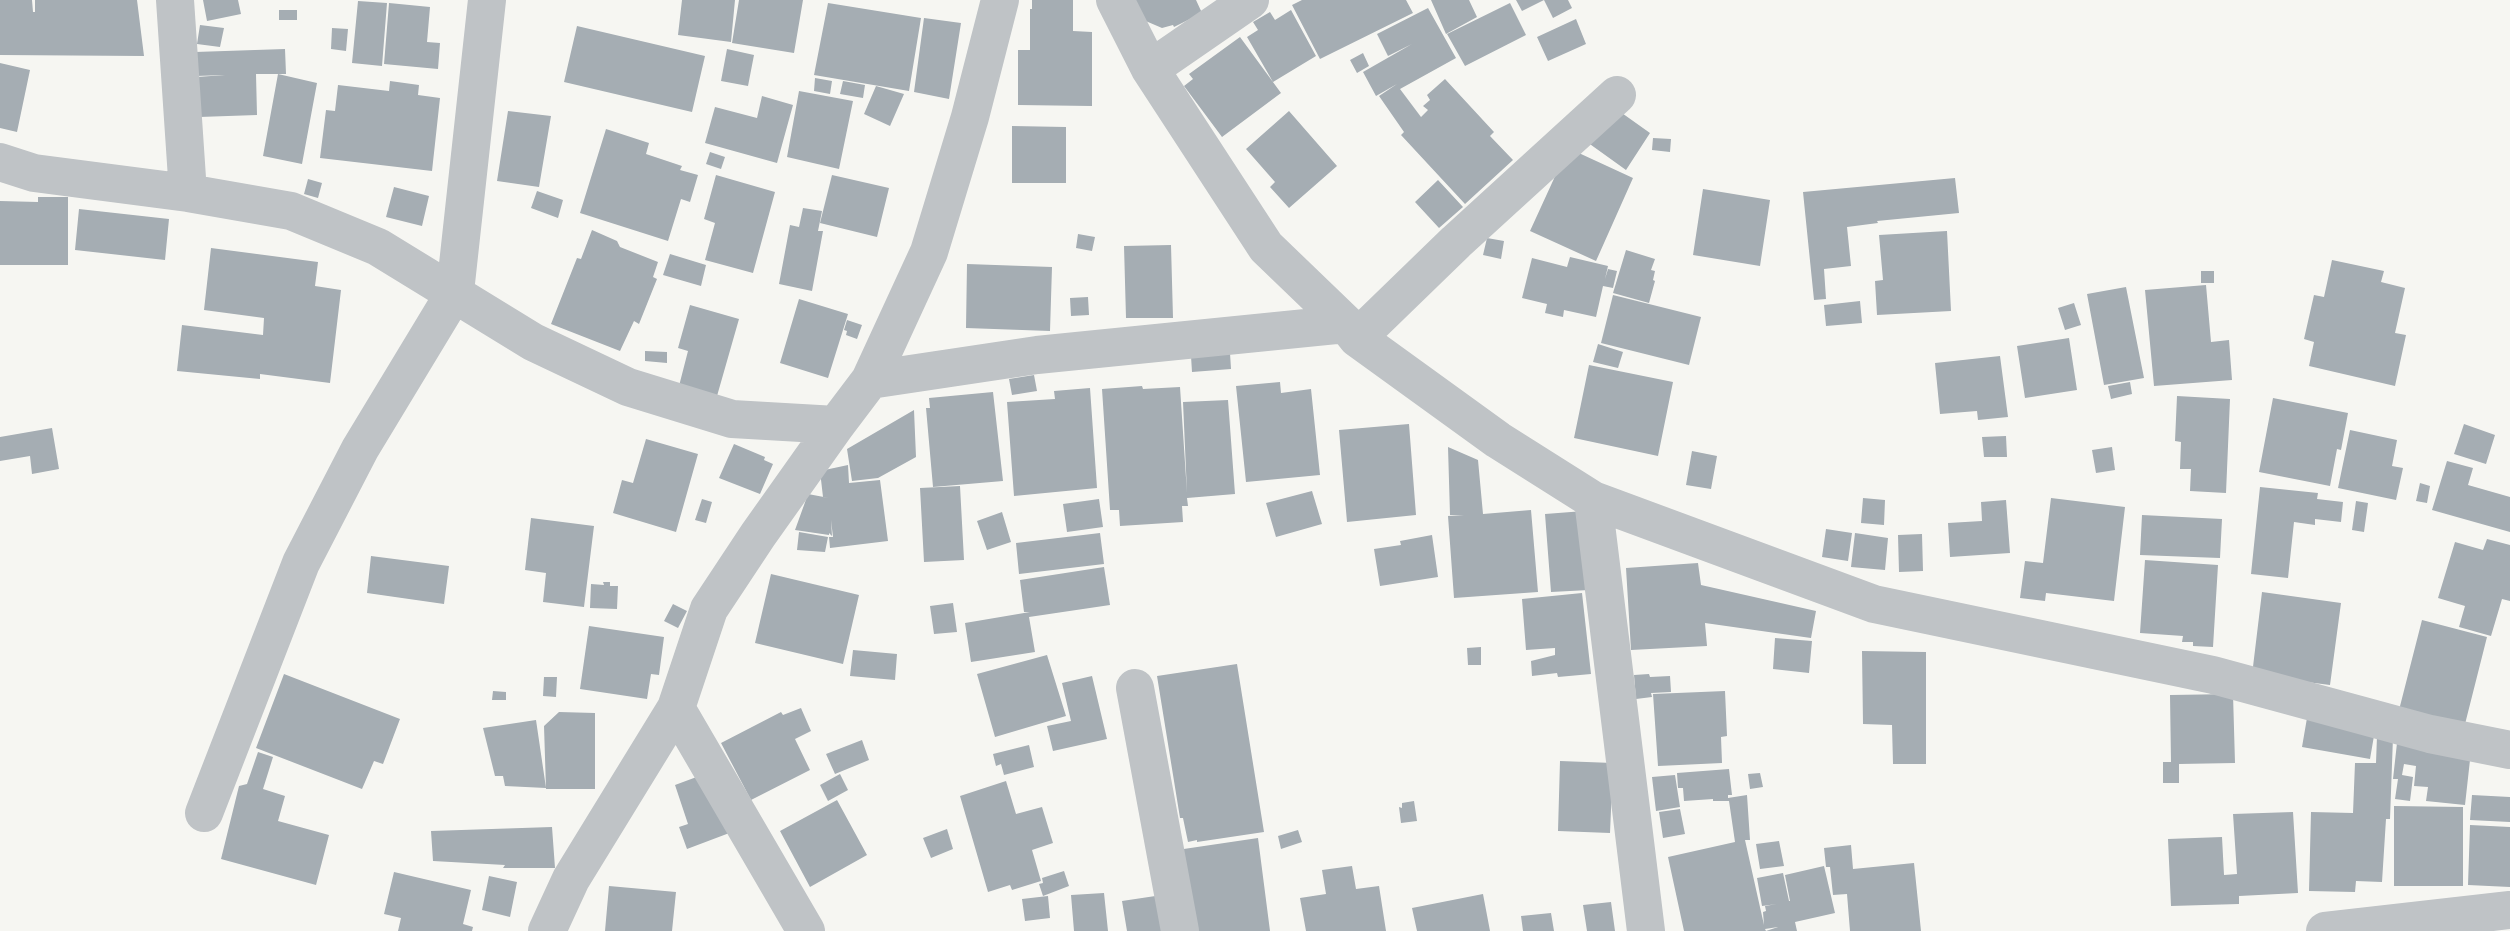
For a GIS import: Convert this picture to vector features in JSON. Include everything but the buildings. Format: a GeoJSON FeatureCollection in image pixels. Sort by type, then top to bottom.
{"type":"FeatureCollection","features":[{"type":"Feature","properties":{"kind":"street"},"geometry":{"type":"LineString","coordinates":[[175,0],[188,193]]}},
{"type":"Feature","properties":{"kind":"street"},"geometry":{"type":"LineString","coordinates":[[204,813],[301,564],[360,449],[455,292],[487,0]]}},
{"type":"Feature","properties":{"kind":"street"},"geometry":{"type":"LineString","coordinates":[[547,931],[571,879],[676,708],[709,609],[758,535],[870,380],[929,252],[970,117],[1000,0]]}},
{"type":"Feature","properties":{"kind":"street"},"geometry":{"type":"LineString","coordinates":[[1115,0],[1150,69],[1266,247],[1352,331],[1497,440],[1593,500],[1874,604],[2213,675],[2430,734],[2510,750]]}},
{"type":"Feature","properties":{"kind":"street"},"geometry":{"type":"LineString","coordinates":[[1150,69],[1250,0]]}},
{"type":"Feature","properties":{"kind":"street"},"geometry":{"type":"LineString","coordinates":[[870,380],[1037,355],[1352,331],[1456,242],[1617,95]]}},
{"type":"Feature","properties":{"kind":"street"},"geometry":{"type":"LineString","coordinates":[[0,162],[34,173],[188,193],[291,211],[378,247],[533,342],[628,387],[733,419],[836,425]]}},
{"type":"Feature","properties":{"kind":"street"},"geometry":{"type":"LineString","coordinates":[[1593,500],[1646,931]]}},
{"type":"Feature","properties":{"kind":"street"},"geometry":{"type":"LineString","coordinates":[[1135,688],[1180,931]]}},
{"type":"Feature","properties":{"kind":"street"},"geometry":{"type":"LineString","coordinates":[[676,708],[806,931]]}},
{"type":"Feature","properties":{"kind":"street"},"geometry":{"type":"LineString","coordinates":[[2325,931],[2510,910]]}}]}
